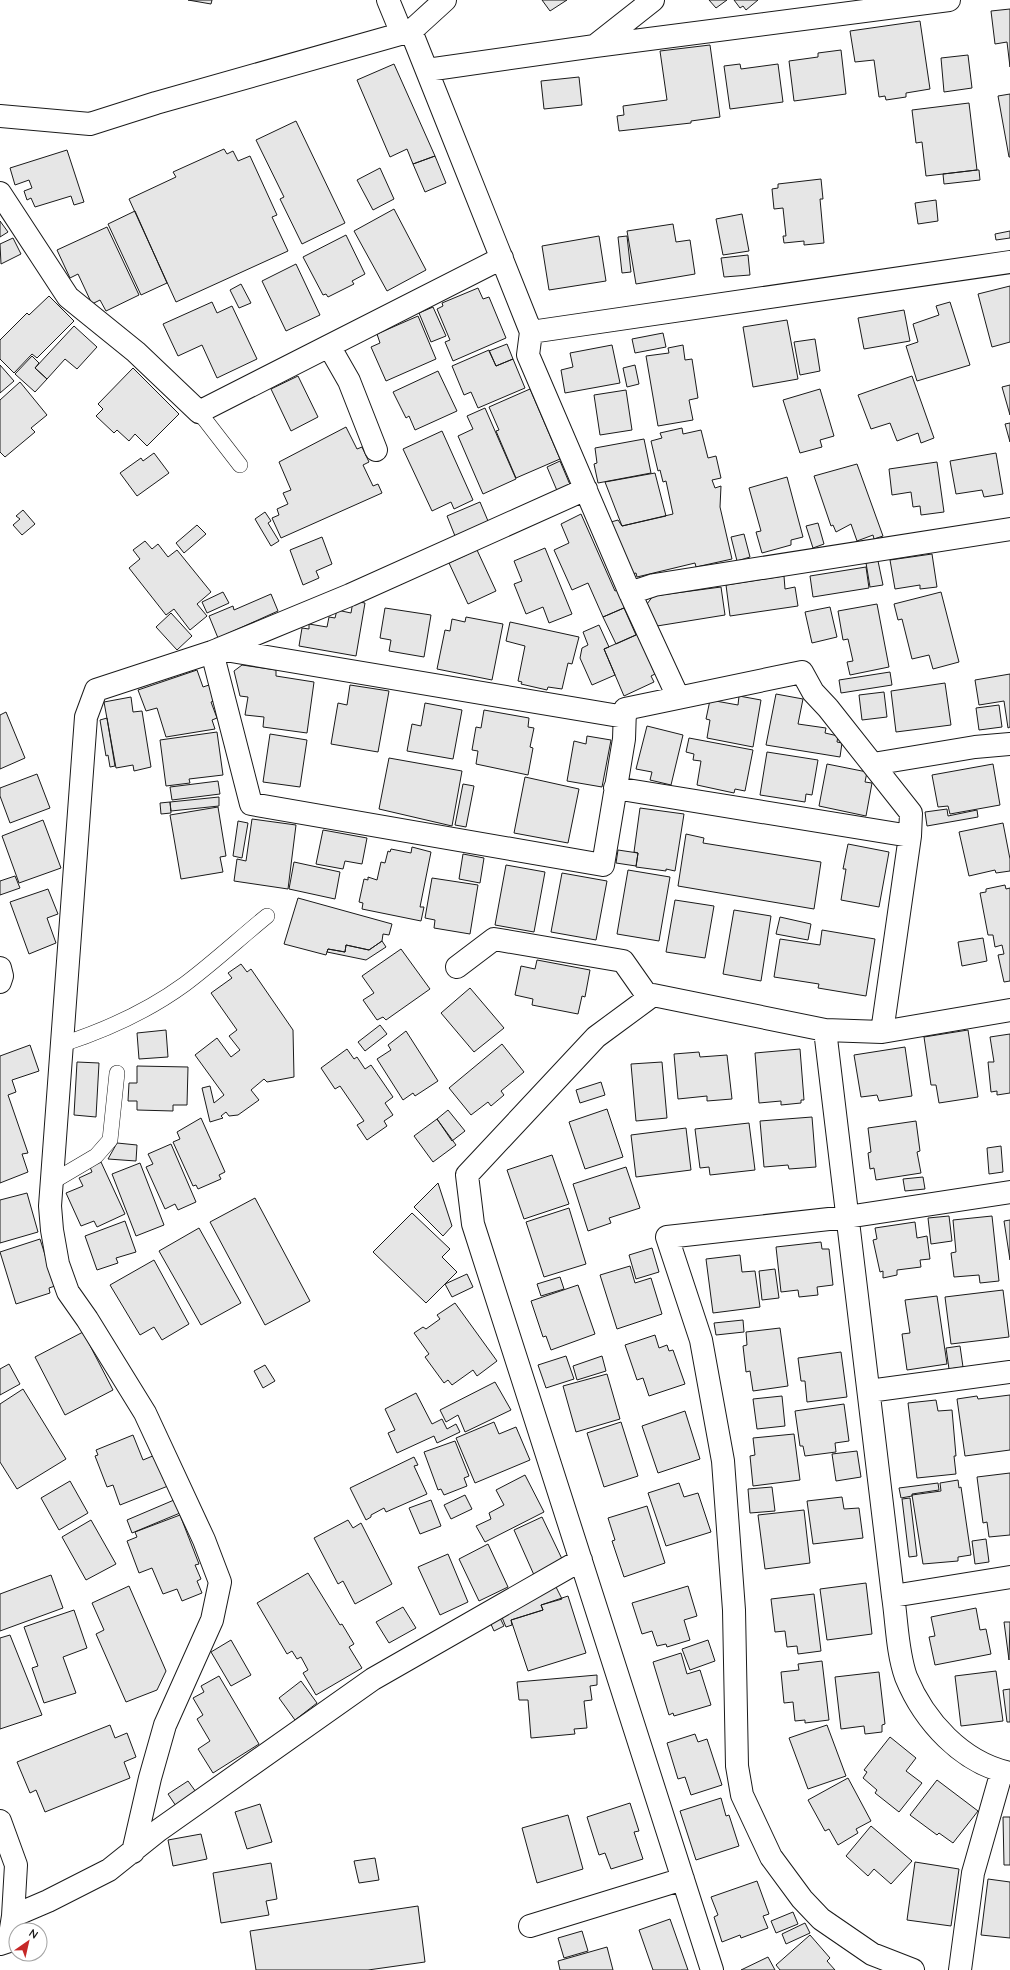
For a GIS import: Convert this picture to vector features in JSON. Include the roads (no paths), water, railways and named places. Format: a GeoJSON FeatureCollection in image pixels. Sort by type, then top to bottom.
{"type":"FeatureCollection","features":[{"type":"Feature","properties":{"kind":"street"},"geometry":{"type":"LineString","coordinates":[[388,0],[427,70],[531,332],[528,355],[630,593],[678,697]]}},
{"type":"Feature","properties":{"kind":"street"},"geometry":{"type":"LineString","coordinates":[[0,116],[90,124],[406,33],[445,0]]}},
{"type":"Feature","properties":{"kind":"street"},"geometry":{"type":"LineString","coordinates":[[595,46],[654,0]]}},
{"type":"Feature","properties":{"kind":"street"},"geometry":{"type":"LineString","coordinates":[[427,70],[595,46],[949,0]]}},
{"type":"Feature","properties":{"kind":"street"},"geometry":{"type":"LineString","coordinates":[[0,193],[68,297],[136,352],[199,412],[502,258]]}},
{"type":"Feature","properties":{"kind":"street"},"geometry":{"type":"LineString","coordinates":[[531,332],[1010,262]]}},
{"type":"Feature","properties":{"kind":"street"},"geometry":{"type":"LineString","coordinates":[[329,346],[349,381],[376,450]]}},
{"type":"Feature","properties":{"kind":"street"},"geometry":{"type":"LineString","coordinates":[[133,1852],[150,1778],[165,1725],[212,1620],[220,1582],[204,1540],[145,1413],[87,1319],[68,1292],[58,1264],[52,1230],[50,1206],[86,717],[96,690],[216,650],[350,595],[586,489]]}},
{"type":"Feature","properties":{"kind":"street"},"geometry":{"type":"LineString","coordinates":[[630,593],[654,585],[1010,529]]}},
{"type":"Feature","properties":{"kind":"street"},"geometry":{"type":"LineString","coordinates":[[216,650],[625,717]]}},
{"type":"Feature","properties":{"kind":"street"},"geometry":{"type":"LineString","coordinates":[[216,650],[251,804],[603,865],[624,739],[625,709],[802,672],[813,692],[911,813],[910,836],[882,1032]]}},
{"type":"Feature","properties":{"kind":"street"},"geometry":{"type":"LineString","coordinates":[[872,764],[975,747],[1010,744]]}},
{"type":"Feature","properties":{"kind":"street"},"geometry":{"type":"LineString","coordinates":[[616,788],[910,836]]}},
{"type":"Feature","properties":{"kind":"street"},"geometry":{"type":"LineString","coordinates":[[457,967],[494,939],[622,961],[649,998]]}},
{"type":"Feature","properties":{"kind":"street"},"geometry":{"type":"LineString","coordinates":[[0,968],[2,976],[0,982]]}},
{"type":"Feature","properties":{"kind":"street"},"geometry":{"type":"LineString","coordinates":[[712,1970],[474,1224],[467,1175],[596,1037],[653,995],[825,1030],[882,1032],[1010,1010]]}},
{"type":"Feature","properties":{"kind":"street"},"geometry":{"type":"LineString","coordinates":[[825,1030],[893,1596],[900,1650],[906,1676],[927,1716],[942,1733],[960,1748],[980,1761],[1006,1772],[973,1873],[960,1970]]}},
{"type":"Feature","properties":{"kind":"street"},"geometry":{"type":"LineString","coordinates":[[912,1970],[872,1954],[821,1919],[802,1899],[772,1857],[742,1795],[737,1766],[734,1610],[724,1461],[701,1340],[667,1236],[847,1217],[1010,1192]]}},
{"type":"Feature","properties":{"kind":"street"},"geometry":{"type":"LineString","coordinates":[[869,1390],[1010,1372]]}},
{"type":"Feature","properties":{"kind":"street"},"geometry":{"type":"LineString","coordinates":[[13,1916],[48,1901],[109,1870],[159,1830],[373,1679],[581,1560]]}},
{"type":"Feature","properties":{"kind":"street"},"geometry":{"type":"LineString","coordinates":[[893,1596],[1010,1578]]}},
{"type":"Feature","properties":{"kind":"street"},"geometry":{"type":"LineString","coordinates":[[0,1821],[16,1865],[13,1916],[9,1942],[0,1944]]}},
{"type":"Feature","properties":{"kind":"street"},"geometry":{"type":"LineString","coordinates":[[530,1926],[683,1879]]}},
{"type":"Feature","properties":{"kind":"lane"},"geometry":{"type":"LineString","coordinates":[[199,412],[240,465]]}},
{"type":"Feature","properties":{"kind":"lane"},"geometry":{"type":"LineString","coordinates":[[63,1044],[106,1029],[166,996],[185,984],[266,916]]}},
{"type":"Feature","properties":{"kind":"lane"},"geometry":{"type":"LineString","coordinates":[[52,1182],[96,1156],[110,1140],[117,1072]]}}]}
